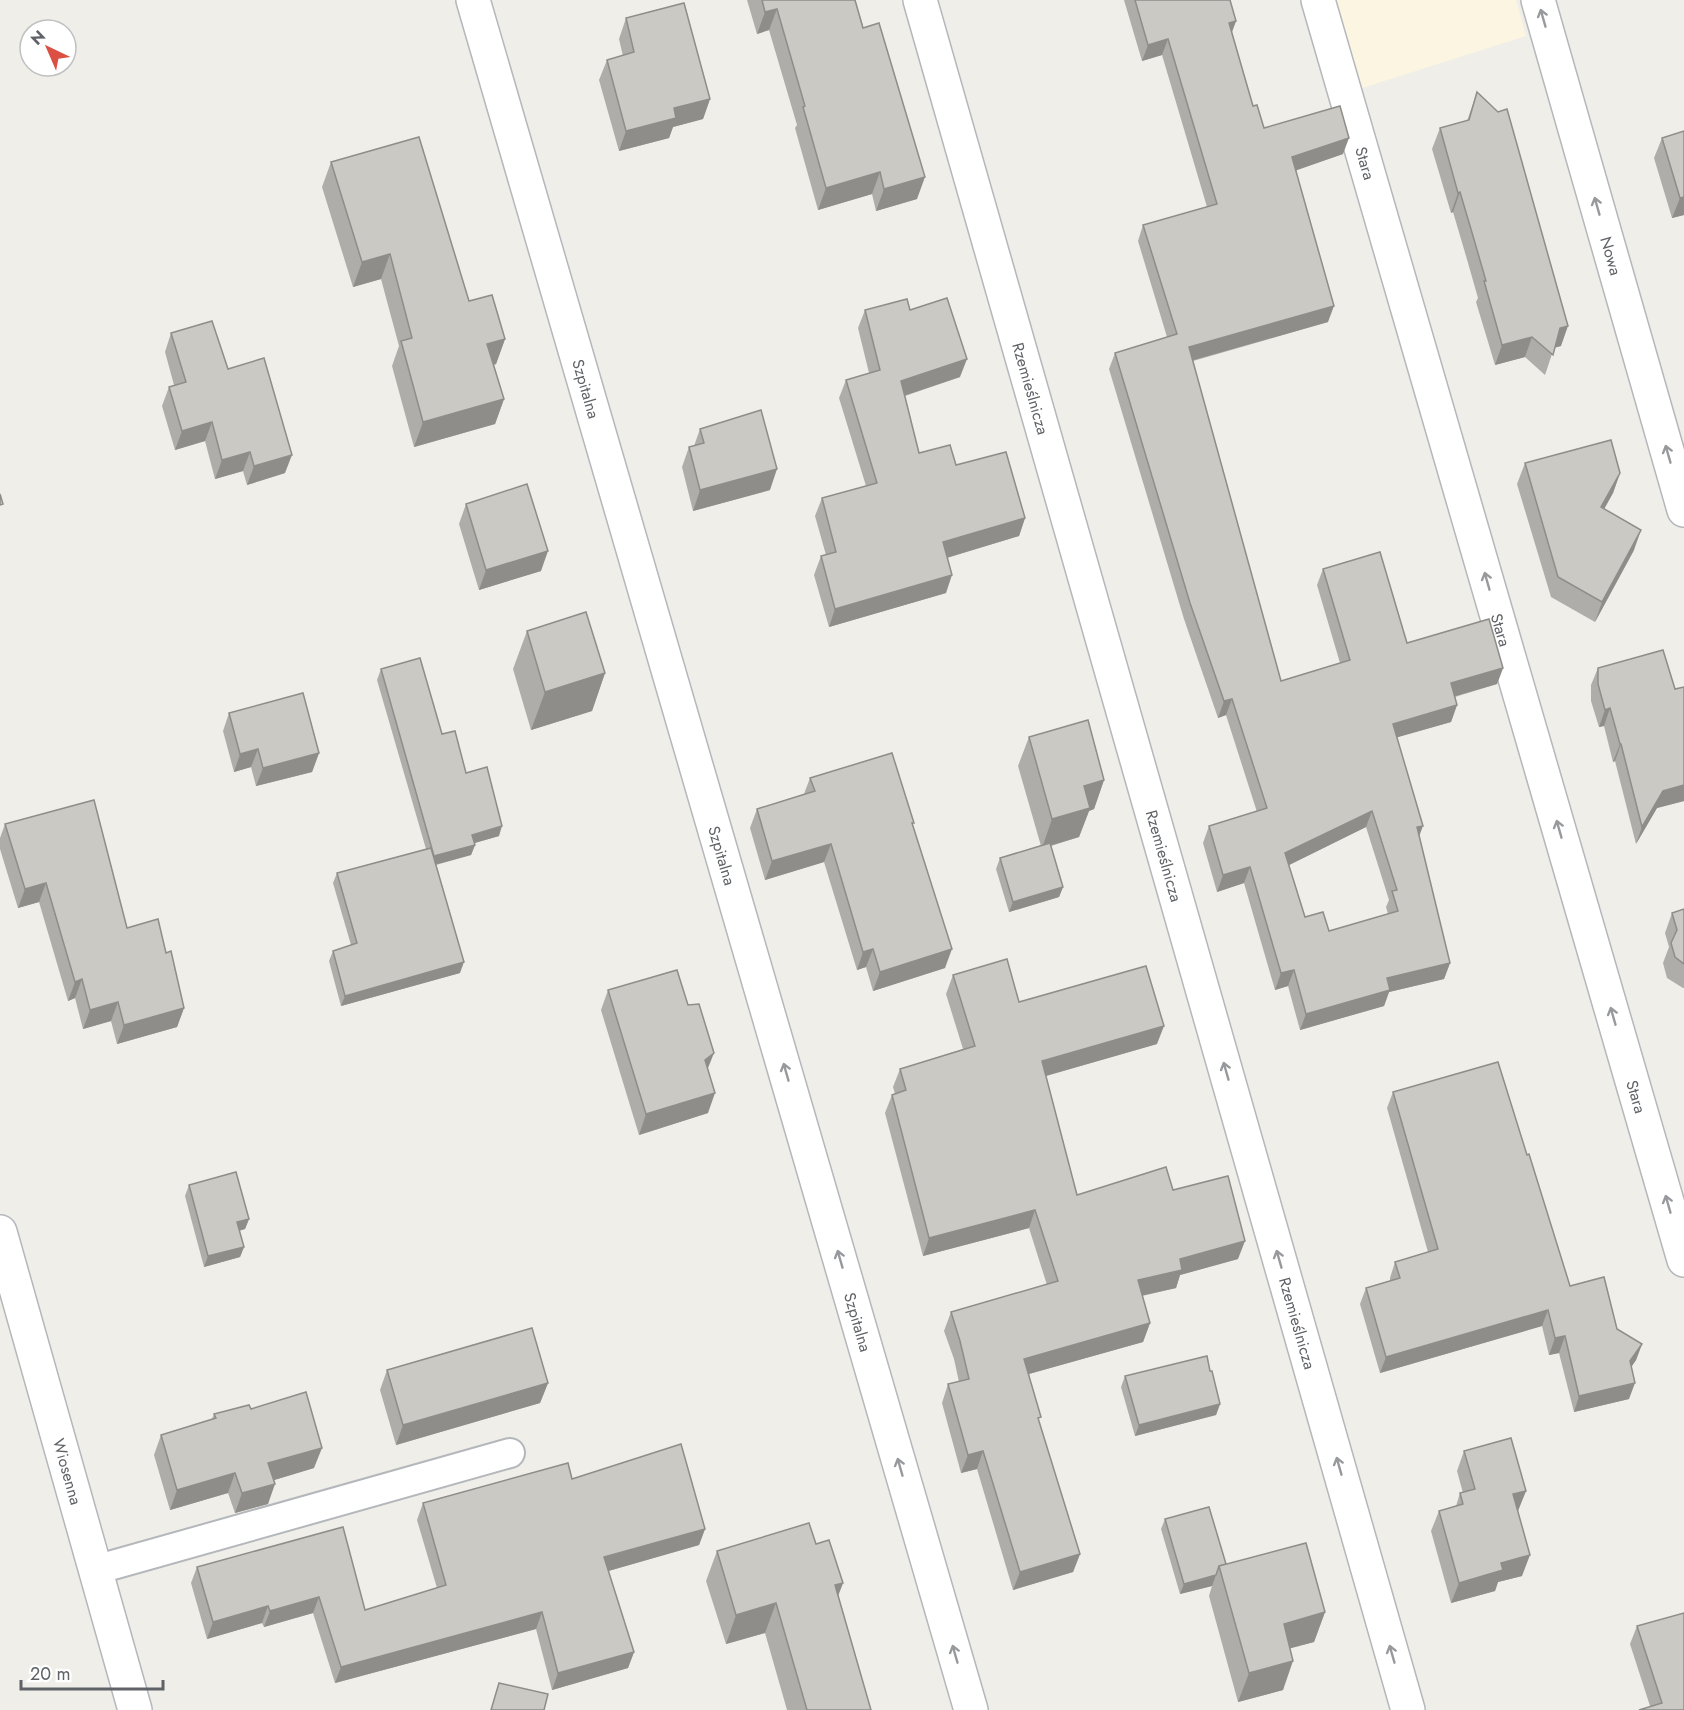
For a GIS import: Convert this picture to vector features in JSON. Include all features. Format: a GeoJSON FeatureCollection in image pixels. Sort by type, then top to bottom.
{"type":"FeatureCollection","features":[{"type":"Feature","properties":{"kind":"street","name":"Szpitalna"},"geometry":{"type":"LineString","coordinates":[[474,0],[971,1710]]}},
{"type":"Feature","properties":{"kind":"street","name":"Rzemieślnicza"},"geometry":{"type":"LineString","coordinates":[[920,0],[1408,1710]]}},
{"type":"Feature","properties":{"kind":"street","name":"Stara"},"geometry":{"type":"LineString","coordinates":[[1318,0],[1684,1260]]}},
{"type":"Feature","properties":{"kind":"street","name":"Nowa"},"geometry":{"type":"LineString","coordinates":[[1538,0],[1684,510]]}},
{"type":"Feature","properties":{"kind":"street","name":"Wiosenna"},"geometry":{"type":"LineString","coordinates":[[0,1232],[135,1710]]}},
{"type":"Feature","properties":{"kind":"lane"},"geometry":{"type":"LineString","coordinates":[[95,1570],[510,1453]]}},
{"type":"Feature","properties":{"kind":"shaded area"},"geometry":{"type":"Polygon","coordinates":[[[1330,0],[1516,0],[1526,36],[1356,90],[1330,0]]]}},
{"type":"Feature","properties":{"kind":"building"},"geometry":{"type":"Polygon","coordinates":[[[762,0],[855,0],[863,28],[879,23],[925,177],[884,189],[880,172],[826,188],[777,9],[765,12],[762,0]]]}},
{"type":"Feature","properties":{"kind":"building"},"geometry":{"type":"Polygon","coordinates":[[[1135,0],[1230,0],[1236,21],[1229,23],[1253,106],[1257,105],[1264,128],[1340,106],[1349,138],[1292,157],[1334,306],[1189,347],[1281,681],[1350,660],[1323,569],[1380,552],[1407,643],[1489,619],[1503,668],[1451,683],[1457,705],[1393,724],[1423,826],[1417,827],[1450,963],[1387,978],[1390,990],[1306,1014],[1294,970],[1281,973],[1250,867],[1223,875],[1209,826],[1267,808],[1232,699],[1224,701],[1190,603],[1115,353],[1177,334],[1143,225],[1217,204],[1168,39],[1148,45],[1135,0]],[[1372,811],[1285,853],[1305,917],[1323,912],[1329,931],[1398,911],[1392,891],[1397,890],[1372,811]]]}},
{"type":"Feature","properties":{"kind":"building"},"geometry":{"type":"Polygon","coordinates":[[[684,3],[710,99],[674,108],[676,118],[626,131],[607,60],[634,52],[626,18],[684,3]]]}},
{"type":"Feature","properties":{"kind":"building"},"geometry":{"type":"Polygon","coordinates":[[[1477,92],[1498,112],[1507,109],[1568,326],[1560,328],[1553,355],[1532,337],[1502,345],[1473,236],[1460,192],[1458,193],[1440,128],[1469,120],[1477,92]]]}},
{"type":"Feature","properties":{"kind":"building"},"geometry":{"type":"Polygon","coordinates":[[[1684,131],[1684,197],[1680,198],[1662,138],[1684,131]]]}},
{"type":"Feature","properties":{"kind":"building"},"geometry":{"type":"Polygon","coordinates":[[[419,137],[469,301],[492,295],[505,339],[487,344],[504,399],[423,422],[401,341],[412,338],[390,254],[362,262],[331,162],[419,137]]]}},
{"type":"Feature","properties":{"kind":"building"},"geometry":{"type":"Polygon","coordinates":[[[947,298],[967,359],[901,381],[919,453],[950,445],[956,465],[1006,452],[1025,518],[943,542],[952,575],[835,609],[821,556],[836,552],[822,498],[877,483],[846,380],[880,370],[865,310],[907,299],[910,310],[947,298]]]}},
{"type":"Feature","properties":{"kind":"building"},"geometry":{"type":"Polygon","coordinates":[[[212,321],[228,369],[264,358],[292,455],[254,466],[250,452],[222,460],[212,422],[182,431],[169,387],[186,382],[171,333],[212,321]]]}},
{"type":"Feature","properties":{"kind":"building"},"geometry":{"type":"Polygon","coordinates":[[[761,410],[777,469],[700,490],[689,447],[704,443],[700,429],[761,410]]]}},
{"type":"Feature","properties":{"kind":"building"},"geometry":{"type":"Polygon","coordinates":[[[1611,440],[1620,473],[1601,507],[1641,530],[1602,602],[1558,577],[1525,463],[1611,440]]]}},
{"type":"Feature","properties":{"kind":"building"},"geometry":{"type":"Polygon","coordinates":[[[527,484],[548,551],[486,570],[466,504],[527,484]]]}},
{"type":"Feature","properties":{"kind":"building"},"geometry":{"type":"Polygon","coordinates":[[[586,612],[605,673],[545,692],[527,631],[586,612]]]}},
{"type":"Feature","properties":{"kind":"building"},"geometry":{"type":"Polygon","coordinates":[[[1663,650],[1675,689],[1684,687],[1684,785],[1663,791],[1642,827],[1610,708],[1605,710],[1598,684],[1598,668],[1663,650]]]}},
{"type":"Feature","properties":{"kind":"building"},"geometry":{"type":"Polygon","coordinates":[[[420,658],[442,734],[455,731],[466,773],[487,767],[502,826],[472,835],[475,845],[434,856],[381,669],[420,658]]]}},
{"type":"Feature","properties":{"kind":"building"},"geometry":{"type":"Polygon","coordinates":[[[303,693],[319,753],[263,768],[258,749],[240,754],[229,713],[303,693]]]}},
{"type":"Feature","properties":{"kind":"building"},"geometry":{"type":"Polygon","coordinates":[[[1088,720],[1104,780],[1084,786],[1090,808],[1052,819],[1029,737],[1088,720]]]}},
{"type":"Feature","properties":{"kind":"building"},"geometry":{"type":"Polygon","coordinates":[[[892,753],[952,949],[880,972],[873,949],[863,952],[831,844],[772,861],[757,809],[815,791],[810,778],[892,753]]]}},
{"type":"Feature","properties":{"kind":"building"},"geometry":{"type":"Polygon","coordinates":[[[94,800],[127,928],[158,919],[166,953],[171,951],[184,1008],[124,1025],[118,1002],[90,1010],[82,979],[75,982],[46,883],[25,889],[5,824],[94,800]]]}},
{"type":"Feature","properties":{"kind":"building"},"geometry":{"type":"Polygon","coordinates":[[[1050,843],[1063,887],[1013,902],[1000,858],[1050,843]]]}},
{"type":"Feature","properties":{"kind":"building"},"geometry":{"type":"Polygon","coordinates":[[[431,848],[464,962],[345,996],[333,951],[357,943],[337,873],[431,848]]]}},
{"type":"Feature","properties":{"kind":"building"},"geometry":{"type":"Polygon","coordinates":[[[1684,909],[1684,964],[1675,957],[1671,943],[1677,930],[1672,913],[1684,909]]]}},
{"type":"Feature","properties":{"kind":"building"},"geometry":{"type":"Polygon","coordinates":[[[1007,959],[1019,1002],[1146,966],[1164,1026],[1042,1061],[1077,1195],[1166,1167],[1173,1190],[1228,1176],[1245,1241],[1180,1259],[1182,1270],[1138,1280],[1150,1323],[1024,1359],[1041,1417],[1038,1418],[1080,1554],[1020,1572],[983,1451],[968,1455],[948,1384],[969,1379],[951,1312],[1058,1281],[1035,1210],[929,1238],[892,1095],[906,1090],[900,1069],[975,1046],[953,975],[1007,959]]]}},
{"type":"Feature","properties":{"kind":"building"},"geometry":{"type":"Polygon","coordinates":[[[677,970],[688,1005],[699,1004],[714,1053],[705,1060],[715,1093],[646,1114],[608,990],[677,970]]]}},
{"type":"Feature","properties":{"kind":"building"},"geometry":{"type":"Polygon","coordinates":[[[1498,1062],[1570,1286],[1604,1277],[1617,1329],[1642,1344],[1630,1361],[1635,1383],[1579,1396],[1565,1336],[1555,1338],[1548,1310],[1386,1357],[1366,1288],[1400,1278],[1395,1262],[1438,1249],[1393,1092],[1498,1062]]]}},
{"type":"Feature","properties":{"kind":"building"},"geometry":{"type":"Polygon","coordinates":[[[236,1172],[249,1219],[237,1222],[244,1247],[208,1256],[189,1185],[236,1172]]]}},
{"type":"Feature","properties":{"kind":"building"},"geometry":{"type":"Polygon","coordinates":[[[532,1328],[548,1383],[403,1425],[387,1370],[532,1328]]]}},
{"type":"Feature","properties":{"kind":"building"},"geometry":{"type":"Polygon","coordinates":[[[1207,1356],[1220,1404],[1139,1425],[1125,1376],[1207,1356]]]}},
{"type":"Feature","properties":{"kind":"building"},"geometry":{"type":"Polygon","coordinates":[[[306,1392],[322,1448],[268,1463],[275,1484],[242,1493],[235,1473],[177,1490],[161,1435],[216,1418],[214,1414],[249,1405],[251,1409],[306,1392]]]}},
{"type":"Feature","properties":{"kind":"building"},"geometry":{"type":"Polygon","coordinates":[[[1511,1438],[1526,1491],[1513,1494],[1530,1555],[1501,1563],[1503,1570],[1459,1583],[1439,1511],[1463,1504],[1460,1493],[1475,1489],[1464,1451],[1511,1438]]]}},
{"type":"Feature","properties":{"kind":"building"},"geometry":{"type":"Polygon","coordinates":[[[681,1444],[705,1529],[604,1557],[634,1652],[558,1673],[542,1612],[341,1667],[319,1597],[270,1611],[268,1606],[213,1622],[197,1567],[343,1527],[365,1610],[446,1585],[423,1503],[568,1463],[572,1479],[681,1444]]]}},
{"type":"Feature","properties":{"kind":"building"},"geometry":{"type":"Polygon","coordinates":[[[1209,1507],[1226,1564],[1219,1566],[1216,1575],[1184,1584],[1165,1519],[1209,1507]]]}},
{"type":"Feature","properties":{"kind":"building"},"geometry":{"type":"Polygon","coordinates":[[[809,1523],[816,1544],[829,1540],[843,1583],[835,1585],[871,1710],[807,1710],[776,1603],[736,1615],[717,1551],[809,1523]]]}},
{"type":"Feature","properties":{"kind":"building"},"geometry":{"type":"Polygon","coordinates":[[[1306,1543],[1325,1612],[1284,1624],[1293,1661],[1249,1673],[1219,1566],[1306,1543]]]}},
{"type":"Feature","properties":{"kind":"building"},"geometry":{"type":"Polygon","coordinates":[[[1684,1613],[1684,1710],[1639,1710],[1662,1703],[1637,1626],[1684,1613]]]}},
{"type":"Feature","properties":{"kind":"building"},"geometry":{"type":"Polygon","coordinates":[[[499,1683],[548,1694],[544,1710],[491,1710],[499,1683]]]}}]}
